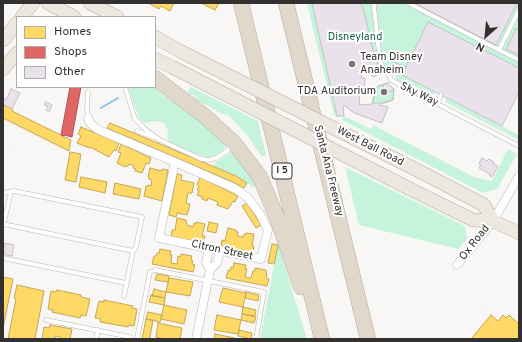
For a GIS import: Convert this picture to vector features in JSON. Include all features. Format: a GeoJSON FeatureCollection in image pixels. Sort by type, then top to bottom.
{"type":"FeatureCollection","features":[{"type":"Feature","properties":{"kind":"highway","name":"I 5"},"geometry":{"type":"LineString","coordinates":[[241,3],[322,339]]}},
{"type":"Feature","properties":{"kind":"highway","name":"Santa Ana Freeway"},"geometry":{"type":"LineString","coordinates":[[286,3],[368,339]]}},
{"type":"Feature","properties":{"kind":"highway"},"geometry":{"type":"LineString","coordinates":[[290,18],[291,3]]}},
{"type":"Feature","properties":{"kind":"highway"},"geometry":{"type":"LineString","coordinates":[[156,79],[206,116],[234,143],[260,177],[278,220],[318,339]]}},
{"type":"Feature","properties":{"kind":"main road"},"geometry":{"type":"LineString","coordinates":[[23,16],[32,3]]}},
{"type":"Feature","properties":{"kind":"main road"},"geometry":{"type":"LineString","coordinates":[[90,3],[115,16]]}},
{"type":"Feature","properties":{"kind":"main road"},"geometry":{"type":"LineString","coordinates":[[53,8],[72,16]]}},
{"type":"Feature","properties":{"kind":"main road"},"geometry":{"type":"LineString","coordinates":[[3,40],[16,25]]}},
{"type":"Feature","properties":{"kind":"main road","name":"West Ball Road"},"geometry":{"type":"LineString","coordinates":[[156,38],[484,205],[493,221]]}},
{"type":"Feature","properties":{"kind":"main road"},"geometry":{"type":"LineString","coordinates":[[3,69],[16,54]]}},
{"type":"Feature","properties":{"kind":"main road","name":"West Ball Road"},"geometry":{"type":"LineString","coordinates":[[156,59],[473,220],[493,221],[519,233]]}},
{"type":"Feature","properties":{"kind":"street","name":"Citron Street"},"geometry":{"type":"LineString","coordinates":[[88,118],[90,123],[97,129],[174,162],[236,189],[248,198],[260,214],[268,230],[261,259],[159,238],[174,162]]}},
{"type":"Feature","properties":{"kind":"street","name":"Ox Road"},"geometry":{"type":"LineString","coordinates":[[457,266],[493,221],[519,176]]}},
{"type":"Feature","properties":{"kind":"street"},"geometry":{"type":"LineString","coordinates":[[209,249],[206,262],[210,270]]}},
{"type":"Feature","properties":{"kind":"street"},"geometry":{"type":"LineString","coordinates":[[196,339],[210,270],[217,263],[220,251]]}},
{"type":"Feature","properties":{"kind":"lane"},"geometry":{"type":"LineString","coordinates":[[408,3],[519,60]]}},
{"type":"Feature","properties":{"kind":"lane","name":"Sky Way"},"geometry":{"type":"LineString","coordinates":[[374,5],[380,61],[384,71],[391,80],[519,146]]}},
{"type":"Feature","properties":{"kind":"lane"},"geometry":{"type":"LineString","coordinates":[[499,50],[519,10]]}},
{"type":"Feature","properties":{"kind":"lane"},"geometry":{"type":"LineString","coordinates":[[125,88],[135,119],[145,129],[160,140]]}},
{"type":"Feature","properties":{"kind":"lane"},"geometry":{"type":"LineString","coordinates":[[88,92],[88,118]]}},
{"type":"Feature","properties":{"kind":"lane"},"geometry":{"type":"LineString","coordinates":[[437,104],[440,95]]}},
{"type":"Feature","properties":{"kind":"lane"},"geometry":{"type":"LineString","coordinates":[[137,131],[201,159],[209,160],[216,158],[227,151],[234,143]]}},
{"type":"Feature","properties":{"kind":"lane"},"geometry":{"type":"LineString","coordinates":[[3,193],[14,191],[142,217],[136,247],[133,251],[124,296]]}},
{"type":"Feature","properties":{"kind":"lane"},"geometry":{"type":"LineString","coordinates":[[11,192],[3,225],[133,251]]}},
{"type":"Feature","properties":{"kind":"lane"},"geometry":{"type":"LineString","coordinates":[[3,258],[126,283]]}},
{"type":"Feature","properties":{"kind":"lane"},"geometry":{"type":"LineString","coordinates":[[137,339],[150,272],[152,270],[264,292],[256,339]]}},
{"type":"Feature","properties":{"kind":"lane"},"geometry":{"type":"LineString","coordinates":[[46,320],[130,337]]}},
{"type":"Feature","properties":{"kind":"lane"},"geometry":{"type":"LineString","coordinates":[[96,339],[98,330]]}},
{"type":"Feature","properties":{"kind":"path"},"geometry":{"type":"LineString","coordinates":[[374,5],[390,7],[392,10],[392,16]]}},
{"type":"Feature","properties":{"kind":"path"},"geometry":{"type":"LineString","coordinates":[[379,50],[393,50],[399,43],[400,35]]}},
{"type":"Feature","properties":{"kind":"path"},"geometry":{"type":"LineString","coordinates":[[365,98],[371,85],[387,74]]}},
{"type":"Feature","properties":{"kind":"path"},"geometry":{"type":"LineString","coordinates":[[17,112],[20,107],[18,106]]}},
{"type":"Feature","properties":{"kind":"path"},"geometry":{"type":"LineString","coordinates":[[495,150],[497,145]]}},
{"type":"Feature","properties":{"kind":"path"},"geometry":{"type":"LineString","coordinates":[[10,150],[16,153]]}},
{"type":"Feature","properties":{"kind":"path"},"geometry":{"type":"LineString","coordinates":[[482,308],[487,313]]}},
{"type":"Feature","properties":{"kind":"green space","name":"Disneyland"},"geometry":{"type":"Polygon","coordinates":[[[307,3],[519,3],[519,68],[428,22],[405,67],[393,62],[392,68],[388,68],[377,76],[373,77],[369,72],[362,73],[361,78],[365,78],[365,81],[364,87],[360,87],[360,105],[372,104],[375,90],[378,86],[388,83],[393,91],[393,100],[381,103],[380,105],[388,107],[382,123],[354,113],[345,106],[343,106],[344,116],[337,117],[334,115],[307,3]]]}},
{"type":"Feature","properties":{"kind":"green space"},"geometry":{"type":"Polygon","coordinates":[[[395,74],[401,74],[436,93],[431,95],[410,84],[402,84],[397,82],[395,74]]]}},
{"type":"Feature","properties":{"kind":"green space"},"geometry":{"type":"Polygon","coordinates":[[[191,87],[258,121],[266,155],[262,157],[247,135],[229,116],[201,103],[193,95],[189,94],[188,91],[191,87]]]}},
{"type":"Feature","properties":{"kind":"green space"},"geometry":{"type":"Polygon","coordinates":[[[128,88],[156,88],[161,94],[191,113],[223,141],[225,148],[219,154],[209,158],[194,153],[171,143],[167,138],[168,129],[164,123],[156,121],[145,123],[139,119],[128,88]]]}},
{"type":"Feature","properties":{"kind":"green space"},"geometry":{"type":"Polygon","coordinates":[[[446,98],[519,135],[519,140],[449,104],[446,102],[446,98]]]}},
{"type":"Feature","properties":{"kind":"green space"},"geometry":{"type":"Polygon","coordinates":[[[344,116],[371,129],[373,125],[474,177],[492,181],[508,149],[517,154],[497,189],[483,193],[342,120],[344,116]]]}},
{"type":"Feature","properties":{"kind":"green space"},"geometry":{"type":"Polygon","coordinates":[[[231,152],[257,185],[252,188],[236,176],[213,166],[216,162],[231,152]]]}},
{"type":"Feature","properties":{"kind":"green space"},"geometry":{"type":"Polygon","coordinates":[[[345,167],[465,226],[467,239],[458,249],[359,225],[345,167]]]}},
{"type":"Feature","properties":{"kind":"green space"},"geometry":{"type":"Polygon","coordinates":[[[278,244],[307,339],[260,339],[278,244]]]}},
{"type":"Feature","properties":{"kind":"building: Homes"},"geometry":{"type":"Polygon","coordinates":[[[174,3],[170,11],[161,6],[159,9],[150,4],[174,3]]]}},
{"type":"Feature","properties":{"kind":"building: Homes"},"geometry":{"type":"Polygon","coordinates":[[[201,3],[219,3],[215,10],[201,3]]]}},
{"type":"Feature","properties":{"kind":"building: Homes"},"geometry":{"type":"Polygon","coordinates":[[[3,104],[13,109],[12,111],[71,140],[69,151],[3,118],[3,104]]]}},
{"type":"Feature","properties":{"kind":"building: Homes"},"geometry":{"type":"Polygon","coordinates":[[[110,123],[236,176],[247,183],[244,188],[107,128],[110,123]]]}},
{"type":"Feature","properties":{"kind":"building: Homes"},"geometry":{"type":"Polygon","coordinates":[[[81,127],[119,143],[116,151],[114,150],[109,157],[90,147],[89,148],[77,143],[81,136],[78,134],[81,127]]]}},
{"type":"Feature","properties":{"kind":"building: Homes"},"geometry":{"type":"Polygon","coordinates":[[[121,144],[151,158],[149,164],[146,163],[142,173],[135,171],[136,169],[133,168],[134,166],[129,164],[125,167],[117,163],[121,153],[118,152],[121,144]]]}},
{"type":"Feature","properties":{"kind":"building: Homes"},"geometry":{"type":"Polygon","coordinates":[[[70,152],[81,154],[76,182],[65,180],[70,152]]]}},
{"type":"Feature","properties":{"kind":"building: Homes"},"geometry":{"type":"Polygon","coordinates":[[[150,168],[162,171],[162,169],[168,170],[162,201],[144,196],[146,186],[151,186],[152,180],[148,177],[150,168]]]}},
{"type":"Feature","properties":{"kind":"building: Homes"},"geometry":{"type":"Polygon","coordinates":[[[177,174],[182,175],[181,180],[194,183],[192,193],[188,193],[186,203],[190,204],[187,215],[177,213],[176,217],[169,215],[177,174]]]}},
{"type":"Feature","properties":{"kind":"building: Homes"},"geometry":{"type":"Polygon","coordinates":[[[81,177],[107,182],[105,193],[79,187],[81,177]]]}},
{"type":"Feature","properties":{"kind":"building: Homes"},"geometry":{"type":"Polygon","coordinates":[[[200,177],[238,196],[235,202],[233,201],[228,209],[217,205],[218,202],[208,198],[207,201],[202,199],[202,197],[197,195],[199,186],[197,185],[200,177]]]}},
{"type":"Feature","properties":{"kind":"building: Homes"},"geometry":{"type":"Polygon","coordinates":[[[115,183],[141,189],[139,199],[113,194],[115,183]]]}},
{"type":"Feature","properties":{"kind":"building: Homes"},"geometry":{"type":"Polygon","coordinates":[[[247,203],[261,225],[256,228],[242,206],[247,203]]]}},
{"type":"Feature","properties":{"kind":"building: Homes"},"geometry":{"type":"Polygon","coordinates":[[[177,218],[186,220],[187,225],[193,227],[194,223],[196,224],[196,222],[205,224],[202,236],[205,236],[203,244],[171,238],[172,230],[175,230],[177,218]]]}},
{"type":"Feature","properties":{"kind":"building: Homes"},"geometry":{"type":"Polygon","coordinates":[[[209,222],[218,224],[216,233],[207,231],[209,222]]]}},
{"type":"Feature","properties":{"kind":"building: Homes"},"geometry":{"type":"Polygon","coordinates":[[[228,228],[236,230],[236,232],[238,232],[237,236],[243,237],[246,233],[254,234],[252,246],[254,246],[253,254],[221,247],[222,240],[225,241],[228,228]]]}},
{"type":"Feature","properties":{"kind":"building: Homes"},"geometry":{"type":"Polygon","coordinates":[[[272,244],[278,245],[274,264],[268,263],[272,244]]]}},
{"type":"Feature","properties":{"kind":"building: Homes"},"geometry":{"type":"Polygon","coordinates":[[[160,249],[171,251],[171,263],[177,264],[178,256],[180,257],[181,254],[192,256],[192,264],[195,265],[193,272],[152,264],[154,256],[159,253],[160,249]]]}},
{"type":"Feature","properties":{"kind":"building: Homes"},"geometry":{"type":"Polygon","coordinates":[[[234,263],[246,265],[245,269],[247,269],[245,277],[251,278],[255,268],[266,270],[267,279],[269,279],[267,286],[226,278],[228,270],[230,271],[231,267],[233,268],[234,263]]]}},
{"type":"Feature","properties":{"kind":"building: Homes"},"geometry":{"type":"Polygon","coordinates":[[[157,274],[169,276],[168,282],[155,280],[157,274]]]}},
{"type":"Feature","properties":{"kind":"building: Homes"},"geometry":{"type":"Polygon","coordinates":[[[3,277],[13,279],[3,328],[3,277]]]}},
{"type":"Feature","properties":{"kind":"building: Homes"},"geometry":{"type":"Polygon","coordinates":[[[169,278],[193,282],[190,296],[166,292],[169,278]]]}},
{"type":"Feature","properties":{"kind":"building: Homes"},"geometry":{"type":"Polygon","coordinates":[[[17,285],[44,291],[35,339],[8,339],[16,299],[14,298],[17,285]]]}},
{"type":"Feature","properties":{"kind":"building: Homes"},"geometry":{"type":"Polygon","coordinates":[[[223,288],[246,293],[243,307],[219,302],[223,288]]]}},
{"type":"Feature","properties":{"kind":"building: Homes"},"geometry":{"type":"Polygon","coordinates":[[[154,289],[166,292],[165,298],[152,296],[154,289]]]}},
{"type":"Feature","properties":{"kind":"building: Homes"},"geometry":{"type":"Polygon","coordinates":[[[57,290],[81,295],[81,297],[90,299],[86,316],[81,315],[80,318],[52,312],[53,310],[48,309],[51,291],[56,292],[57,290]]]}},
{"type":"Feature","properties":{"kind":"building: Homes"},"geometry":{"type":"Polygon","coordinates":[[[246,292],[259,295],[258,301],[245,298],[246,292]]]}},
{"type":"Feature","properties":{"kind":"building: Homes"},"geometry":{"type":"Polygon","coordinates":[[[151,295],[165,298],[164,305],[149,302],[151,295]]]}},
{"type":"Feature","properties":{"kind":"building: Homes"},"geometry":{"type":"Polygon","coordinates":[[[104,300],[133,306],[132,308],[137,309],[134,326],[129,325],[128,327],[100,322],[101,319],[95,318],[99,301],[104,302],[104,300]]]}},
{"type":"Feature","properties":{"kind":"building: Homes"},"geometry":{"type":"Polygon","coordinates":[[[164,305],[187,310],[184,324],[161,319],[164,305]]]}},
{"type":"Feature","properties":{"kind":"building: Homes"},"geometry":{"type":"Polygon","coordinates":[[[243,307],[256,310],[255,316],[242,314],[243,307]]]}},
{"type":"Feature","properties":{"kind":"building: Homes"},"geometry":{"type":"Polygon","coordinates":[[[148,312],[162,315],[160,322],[146,319],[148,312]]]}},
{"type":"Feature","properties":{"kind":"building: Homes"},"geometry":{"type":"Polygon","coordinates":[[[242,314],[256,317],[254,323],[241,320],[242,314]]]}},
{"type":"Feature","properties":{"kind":"building: Homes"},"geometry":{"type":"Polygon","coordinates":[[[217,315],[241,320],[238,334],[214,330],[217,315]]]}},
{"type":"Feature","properties":{"kind":"building: Homes"},"geometry":{"type":"Polygon","coordinates":[[[491,315],[498,321],[503,315],[506,318],[509,315],[519,324],[519,339],[471,339],[491,315]]]}},
{"type":"Feature","properties":{"kind":"building: Homes"},"geometry":{"type":"Polygon","coordinates":[[[146,319],[153,320],[150,337],[149,339],[142,339],[146,319]]]}},
{"type":"Feature","properties":{"kind":"building: Homes"},"geometry":{"type":"Polygon","coordinates":[[[158,323],[182,328],[180,339],[165,339],[156,337],[158,323]]]}},
{"type":"Feature","properties":{"kind":"building: Homes"},"geometry":{"type":"Polygon","coordinates":[[[50,325],[72,329],[70,339],[60,339],[60,337],[55,336],[55,339],[42,339],[44,327],[49,328],[50,325]]]}},
{"type":"Feature","properties":{"kind":"building: Homes"},"geometry":{"type":"Polygon","coordinates":[[[239,330],[252,333],[251,339],[238,336],[239,330]]]}},
{"type":"Feature","properties":{"kind":"building: Homes"},"geometry":{"type":"Polygon","coordinates":[[[215,334],[239,339],[214,339],[215,334]]]}},
{"type":"Feature","properties":{"kind":"building: Shops"},"geometry":{"type":"Polygon","coordinates":[[[70,88],[81,88],[72,137],[61,135],[70,88]]]}},
{"type":"Feature","properties":{"kind":"building: Other","name":"Team Disney Anaheim"},"geometry":{"type":"Polygon","coordinates":[[[312,3],[360,3],[363,8],[376,62],[384,71],[373,77],[369,72],[362,73],[361,78],[365,78],[365,81],[364,87],[360,87],[359,105],[372,104],[375,90],[378,86],[388,83],[394,89],[393,100],[381,103],[380,105],[388,107],[382,123],[354,113],[345,106],[343,106],[344,116],[337,116],[312,3]]]}},
{"type":"Feature","properties":{"kind":"building: Other"},"geometry":{"type":"Polygon","coordinates":[[[414,3],[517,3],[496,45],[414,3]]]}},
{"type":"Feature","properties":{"kind":"building: Other"},"geometry":{"type":"Polygon","coordinates":[[[428,22],[519,68],[519,92],[502,126],[402,75],[428,22]]]}},
{"type":"Feature","properties":{"kind":"building: Other"},"geometry":{"type":"Polygon","coordinates":[[[516,29],[519,30],[519,55],[506,49],[516,29]]]}},
{"type":"Feature","properties":{"kind":"building: Other"},"geometry":{"type":"Polygon","coordinates":[[[393,62],[406,67],[404,72],[393,75],[391,69],[393,62]]]}},
{"type":"Feature","properties":{"kind":"building: Other"},"geometry":{"type":"Polygon","coordinates":[[[401,66],[405,69],[404,72],[396,75],[395,70],[401,66]]]}},
{"type":"Feature","properties":{"kind":"building: Other","name":"TDA Auditorium"},"geometry":{"type":"Polygon","coordinates":[[[388,83],[394,89],[393,100],[385,103],[373,103],[375,90],[378,86],[388,83]]]}},
{"type":"Feature","properties":{"kind":"building: Other"},"geometry":{"type":"Polygon","coordinates":[[[388,83],[394,89],[386,93],[383,92],[383,85],[388,83]]]}},
{"type":"Feature","properties":{"kind":"building: Other"},"geometry":{"type":"Polygon","coordinates":[[[11,89],[20,93],[12,109],[3,104],[3,98],[6,100],[11,89]]]}},
{"type":"Feature","properties":{"kind":"building: Other"},"geometry":{"type":"Polygon","coordinates":[[[46,102],[52,105],[49,112],[46,110],[48,106],[44,105],[46,102]]]}},
{"type":"Feature","properties":{"kind":"building: Other"},"geometry":{"type":"Polygon","coordinates":[[[482,158],[487,161],[489,159],[494,162],[493,164],[498,166],[492,177],[489,175],[490,174],[479,168],[482,158]]]}},
{"type":"Feature","properties":{"kind":"building: Other"},"geometry":{"type":"Polygon","coordinates":[[[5,243],[14,245],[12,256],[5,255],[5,252],[3,252],[5,243]]]}},
{"type":"Feature","properties":{"kind":"waterway"},"geometry":{"type":"LineString","coordinates":[[101,108],[118,98]]}},
{"type":"Feature","properties":{"kind":"place","name":"Team Disney Anaheim"},"geometry":{"type":"Point","coordinates":[352,64]}},
{"type":"Feature","properties":{"kind":"place","name":"TDA Auditorium"},"geometry":{"type":"Point","coordinates":[384,92]}}]}
